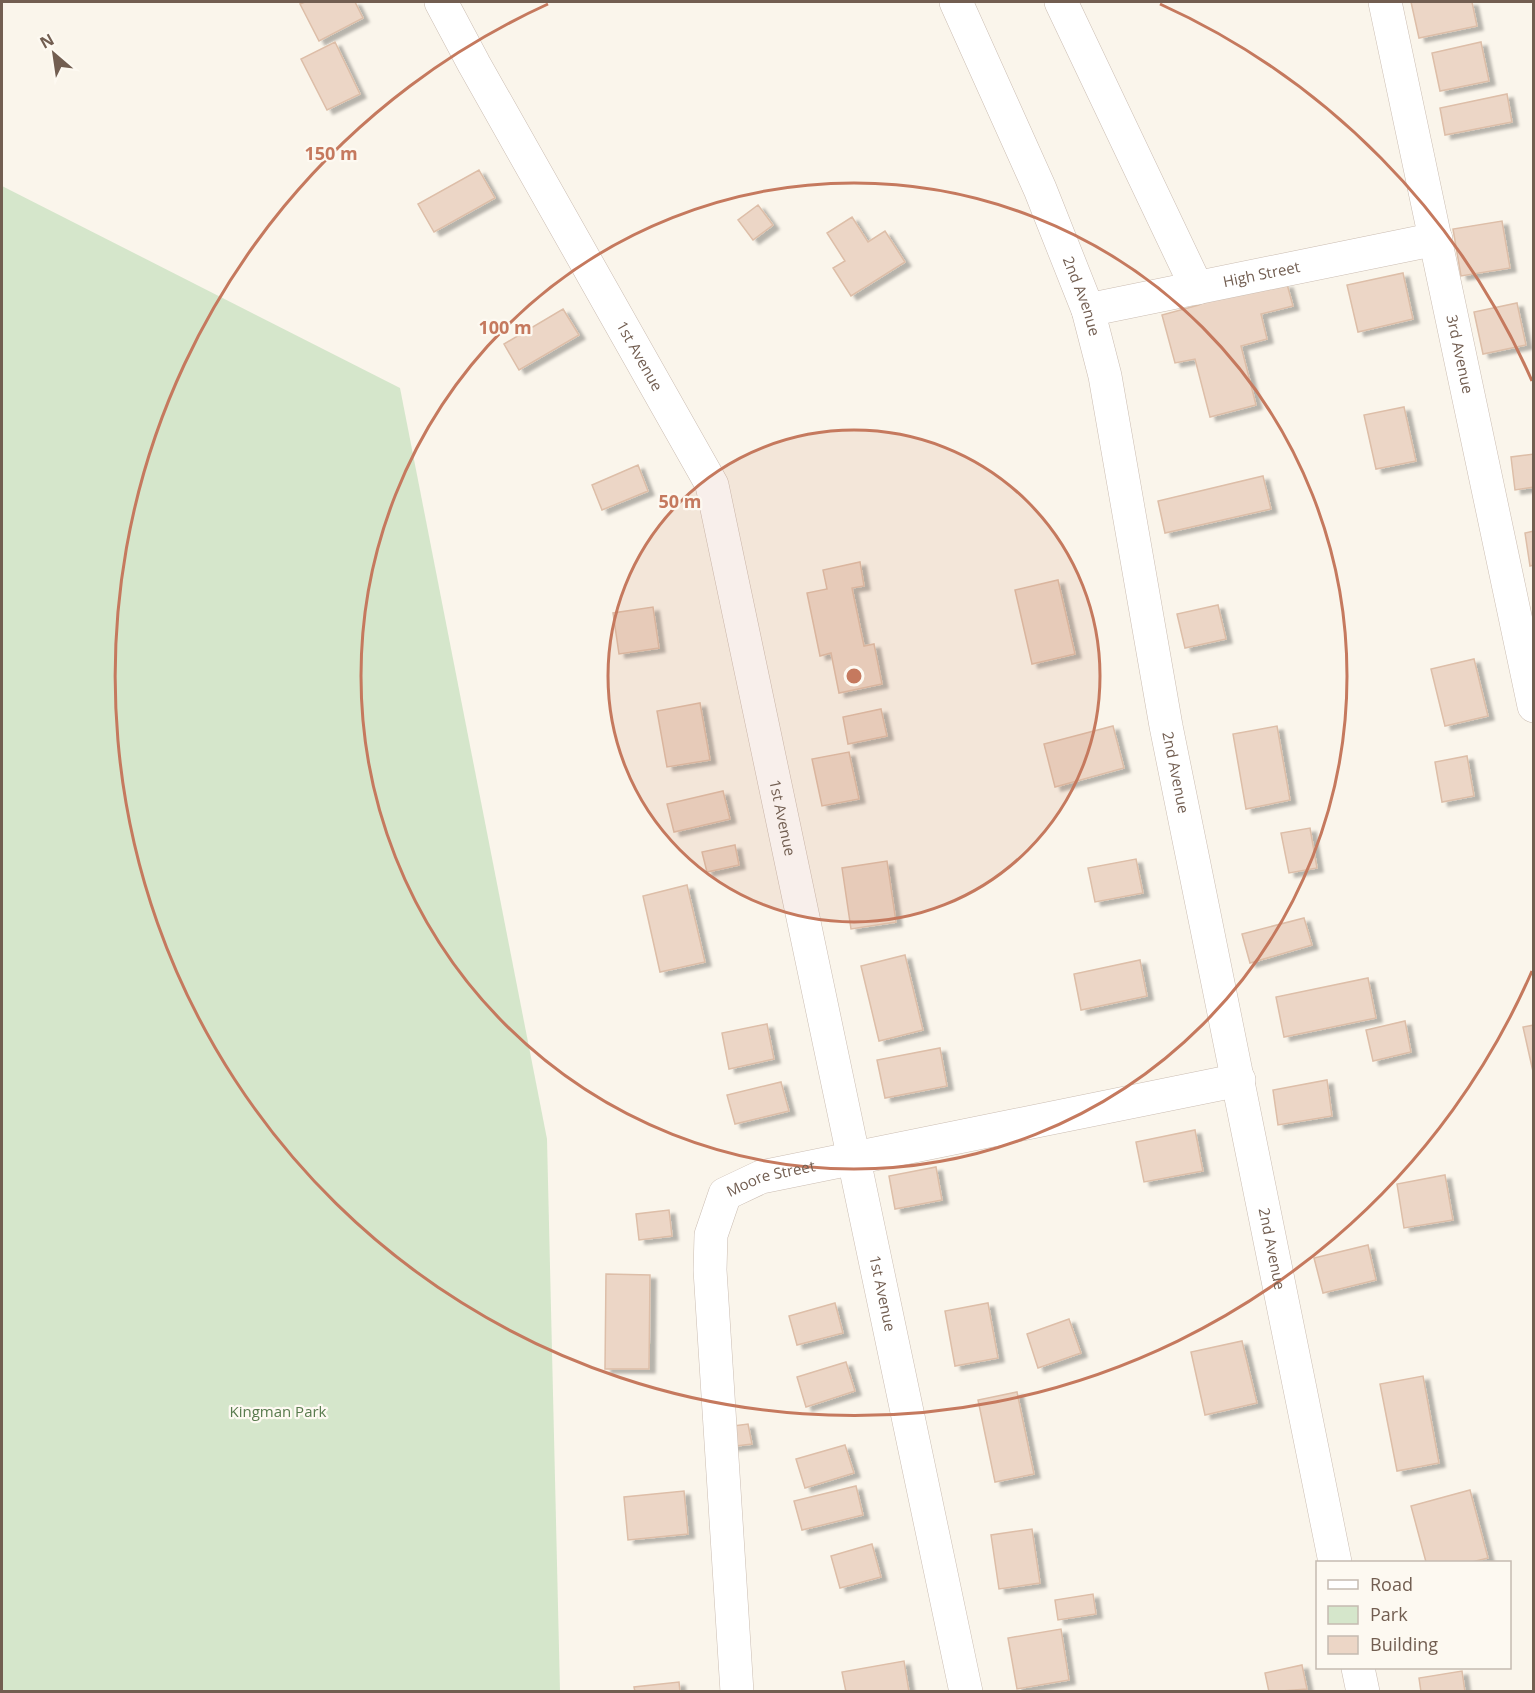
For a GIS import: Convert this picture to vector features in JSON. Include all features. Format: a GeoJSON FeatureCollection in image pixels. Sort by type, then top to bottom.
{"type":"FeatureCollection","features":[{"type":"Feature","properties":{"kind":"street","name":"1st Avenue"},"geometry":{"type":"LineString","coordinates":[[441,2],[712,485],[966,1692]]}},
{"type":"Feature","properties":{"kind":"street","name":"2nd Avenue"},"geometry":{"type":"LineString","coordinates":[[956,2],[1040,189],[1088,310],[1105,376],[1166,726],[1335,1561]]}},
{"type":"Feature","properties":{"kind":"street"},"geometry":{"type":"LineString","coordinates":[[1061,2],[1197,288]]}},
{"type":"Feature","properties":{"kind":"street","name":"3rd Avenue"},"geometry":{"type":"LineString","coordinates":[[1385,2],[1533,706]]}},
{"type":"Feature","properties":{"kind":"street","name":"High Street"},"geometry":{"type":"LineString","coordinates":[[1088,310],[1436,239]]}},
{"type":"Feature","properties":{"kind":"street","name":"Moore Street"},"geometry":{"type":"LineString","coordinates":[[737,1692],[710,1270],[711,1235],[725,1194],[761,1177],[853,1161],[1239,1080]]}},
{"type":"Feature","properties":{"kind":"street"},"geometry":{"type":"LineString","coordinates":[[1358,1669],[1363,1692]]}},
{"type":"Feature","properties":{"kind":"green space","name":"Kingman Park"},"geometry":{"type":"Polygon","coordinates":[[[2,186],[400,388],[547,1139],[560,1691],[2,1691],[2,186]]]}},
{"type":"Feature","properties":{"kind":"building"},"geometry":{"type":"Polygon","coordinates":[[[305,2],[355,2],[363,18],[319,41],[300,4],[305,2]]]}},
{"type":"Feature","properties":{"kind":"building"},"geometry":{"type":"Polygon","coordinates":[[[1411,2],[1472,2],[1477,26],[1419,38],[1411,2]]]}},
{"type":"Feature","properties":{"kind":"building"},"geometry":{"type":"Polygon","coordinates":[[[335,42],[360,94],[327,110],[301,59],[335,42]]]}},
{"type":"Feature","properties":{"kind":"building"},"geometry":{"type":"Polygon","coordinates":[[[1481,42],[1489,81],[1440,91],[1432,53],[1481,42]]]}},
{"type":"Feature","properties":{"kind":"building"},"geometry":{"type":"Polygon","coordinates":[[[1507,94],[1512,122],[1445,135],[1440,108],[1507,94]]]}},
{"type":"Feature","properties":{"kind":"building"},"geometry":{"type":"Polygon","coordinates":[[[479,170],[495,198],[434,232],[418,204],[479,170]]]}},
{"type":"Feature","properties":{"kind":"building"},"geometry":{"type":"Polygon","coordinates":[[[758,205],[773,225],[753,240],[738,220],[758,205]]]}},
{"type":"Feature","properties":{"kind":"building"},"geometry":{"type":"Polygon","coordinates":[[[852,217],[868,242],[885,231],[905,262],[851,296],[833,268],[845,261],[827,233],[852,217]]]}},
{"type":"Feature","properties":{"kind":"building"},"geometry":{"type":"Polygon","coordinates":[[[1502,221],[1510,268],[1461,276],[1453,229],[1502,221]]]}},
{"type":"Feature","properties":{"kind":"building"},"geometry":{"type":"Polygon","coordinates":[[[1403,273],[1413,319],[1358,332],[1347,285],[1403,273]]]}},
{"type":"Feature","properties":{"kind":"building"},"geometry":{"type":"Polygon","coordinates":[[[1287,284],[1293,306],[1261,314],[1267,339],[1241,346],[1256,405],[1210,417],[1195,359],[1175,363],[1162,315],[1199,305],[1197,295],[1287,284]]]}},
{"type":"Feature","properties":{"kind":"building"},"geometry":{"type":"Polygon","coordinates":[[[1517,303],[1526,345],[1483,354],[1474,312],[1517,303]]]}},
{"type":"Feature","properties":{"kind":"building"},"geometry":{"type":"Polygon","coordinates":[[[563,309],[579,335],[519,370],[504,344],[563,309]]]}},
{"type":"Feature","properties":{"kind":"building"},"geometry":{"type":"Polygon","coordinates":[[[1404,407],[1416,461],[1376,469],[1364,415],[1404,407]]]}},
{"type":"Feature","properties":{"kind":"building"},"geometry":{"type":"Polygon","coordinates":[[[1534,454],[1534,487],[1515,490],[1511,457],[1534,454]]]}},
{"type":"Feature","properties":{"kind":"building"},"geometry":{"type":"Polygon","coordinates":[[[638,465],[648,491],[602,510],[592,485],[638,465]]]}},
{"type":"Feature","properties":{"kind":"building"},"geometry":{"type":"Polygon","coordinates":[[[1263,476],[1271,509],[1165,533],[1158,501],[1263,476]]]}},
{"type":"Feature","properties":{"kind":"building"},"geometry":{"type":"Polygon","coordinates":[[[1534,531],[1534,565],[1530,566],[1525,533],[1534,531]]]}},
{"type":"Feature","properties":{"kind":"building"},"geometry":{"type":"Polygon","coordinates":[[[860,562],[864,586],[852,588],[864,646],[874,644],[882,684],[839,693],[831,653],[820,656],[807,593],[827,589],[823,570],[860,562]]]}},
{"type":"Feature","properties":{"kind":"building"},"geometry":{"type":"Polygon","coordinates":[[[1058,580],[1075,654],[1032,664],[1015,590],[1058,580]]]}},
{"type":"Feature","properties":{"kind":"building"},"geometry":{"type":"Polygon","coordinates":[[[1218,605],[1226,639],[1185,648],[1177,614],[1218,605]]]}},
{"type":"Feature","properties":{"kind":"building"},"geometry":{"type":"Polygon","coordinates":[[[653,607],[659,648],[619,654],[613,613],[653,607]]]}},
{"type":"Feature","properties":{"kind":"building"},"geometry":{"type":"Polygon","coordinates":[[[1474,659],[1488,716],[1445,726],[1431,669],[1474,659]]]}},
{"type":"Feature","properties":{"kind":"building"},"geometry":{"type":"Polygon","coordinates":[[[700,703],[710,760],[667,767],[657,711],[700,703]]]}},
{"type":"Feature","properties":{"kind":"building"},"geometry":{"type":"Polygon","coordinates":[[[881,709],[887,736],[848,744],[843,717],[881,709]]]}},
{"type":"Feature","properties":{"kind":"building"},"geometry":{"type":"Polygon","coordinates":[[[1113,726],[1124,768],[1055,787],[1044,744],[1113,726]]]}},
{"type":"Feature","properties":{"kind":"building"},"geometry":{"type":"Polygon","coordinates":[[[1277,726],[1290,800],[1246,809],[1233,734],[1277,726]]]}},
{"type":"Feature","properties":{"kind":"building"},"geometry":{"type":"Polygon","coordinates":[[[849,752],[859,799],[822,806],[812,759],[849,752]]]}},
{"type":"Feature","properties":{"kind":"building"},"geometry":{"type":"Polygon","coordinates":[[[1467,756],[1474,796],[1442,802],[1435,762],[1467,756]]]}},
{"type":"Feature","properties":{"kind":"building"},"geometry":{"type":"Polygon","coordinates":[[[723,791],[730,819],[674,832],[667,804],[723,791]]]}},
{"type":"Feature","properties":{"kind":"building"},"geometry":{"type":"Polygon","coordinates":[[[1310,828],[1317,868],[1289,873],[1281,833],[1310,828]]]}},
{"type":"Feature","properties":{"kind":"building"},"geometry":{"type":"Polygon","coordinates":[[[735,845],[739,865],[707,872],[702,852],[735,845]]]}},
{"type":"Feature","properties":{"kind":"building"},"geometry":{"type":"Polygon","coordinates":[[[1136,859],[1143,893],[1095,902],[1088,868],[1136,859]]]}},
{"type":"Feature","properties":{"kind":"building"},"geometry":{"type":"Polygon","coordinates":[[[887,861],[896,922],[851,929],[842,868],[887,861]]]}},
{"type":"Feature","properties":{"kind":"building"},"geometry":{"type":"Polygon","coordinates":[[[687,885],[705,962],[660,972],[643,896],[687,885]]]}},
{"type":"Feature","properties":{"kind":"building"},"geometry":{"type":"Polygon","coordinates":[[[1304,918],[1312,945],[1250,963],[1242,934],[1304,918]]]}},
{"type":"Feature","properties":{"kind":"building"},"geometry":{"type":"Polygon","coordinates":[[[905,955],[923,1030],[879,1041],[861,966],[905,955]]]}},
{"type":"Feature","properties":{"kind":"building"},"geometry":{"type":"Polygon","coordinates":[[[1140,960],[1147,996],[1081,1010],[1074,974],[1140,960]]]}},
{"type":"Feature","properties":{"kind":"building"},"geometry":{"type":"Polygon","coordinates":[[[1368,978],[1376,1018],[1284,1037],[1276,997],[1368,978]]]}},
{"type":"Feature","properties":{"kind":"building"},"geometry":{"type":"Polygon","coordinates":[[[1405,1021],[1411,1052],[1373,1061],[1366,1030],[1405,1021]]]}},
{"type":"Feature","properties":{"kind":"building"},"geometry":{"type":"Polygon","coordinates":[[[767,1024],[774,1059],[729,1069],[722,1033],[767,1024]]]}},
{"type":"Feature","properties":{"kind":"building"},"geometry":{"type":"Polygon","coordinates":[[[1534,1025],[1534,1076],[1523,1027],[1534,1025]]]}},
{"type":"Feature","properties":{"kind":"building"},"geometry":{"type":"Polygon","coordinates":[[[940,1048],[947,1086],[885,1098],[877,1060],[940,1048]]]}},
{"type":"Feature","properties":{"kind":"building"},"geometry":{"type":"Polygon","coordinates":[[[1327,1080],[1332,1116],[1278,1125],[1273,1090],[1327,1080]]]}},
{"type":"Feature","properties":{"kind":"building"},"geometry":{"type":"Polygon","coordinates":[[[781,1082],[789,1111],[735,1124],[727,1095],[781,1082]]]}},
{"type":"Feature","properties":{"kind":"building"},"geometry":{"type":"Polygon","coordinates":[[[1195,1130],[1203,1171],[1144,1182],[1136,1142],[1195,1130]]]}},
{"type":"Feature","properties":{"kind":"building"},"geometry":{"type":"Polygon","coordinates":[[[936,1167],[942,1200],[895,1209],[889,1176],[936,1167]]]}},
{"type":"Feature","properties":{"kind":"building"},"geometry":{"type":"Polygon","coordinates":[[[1445,1175],[1453,1220],[1404,1228],[1397,1184],[1445,1175]]]}},
{"type":"Feature","properties":{"kind":"building"},"geometry":{"type":"Polygon","coordinates":[[[669,1210],[672,1236],[639,1240],[636,1214],[669,1210]]]}},
{"type":"Feature","properties":{"kind":"building"},"geometry":{"type":"Polygon","coordinates":[[[1368,1245],[1376,1280],[1323,1293],[1314,1258],[1368,1245]]]}},
{"type":"Feature","properties":{"kind":"building"},"geometry":{"type":"Polygon","coordinates":[[[606,1274],[650,1275],[649,1369],[605,1369],[606,1274]]]}},
{"type":"Feature","properties":{"kind":"building"},"geometry":{"type":"Polygon","coordinates":[[[835,1303],[843,1333],[797,1345],[789,1316],[835,1303]]]}},
{"type":"Feature","properties":{"kind":"building"},"geometry":{"type":"Polygon","coordinates":[[[988,1303],[998,1358],[955,1366],[945,1311],[988,1303]]]}},
{"type":"Feature","properties":{"kind":"building"},"geometry":{"type":"Polygon","coordinates":[[[1069,1319],[1081,1353],[1038,1368],[1027,1334],[1069,1319]]]}},
{"type":"Feature","properties":{"kind":"building"},"geometry":{"type":"Polygon","coordinates":[[[1242,1341],[1257,1403],[1205,1415],[1191,1352],[1242,1341]]]}},
{"type":"Feature","properties":{"kind":"building"},"geometry":{"type":"Polygon","coordinates":[[[846,1362],[855,1391],[806,1407],[797,1377],[846,1362]]]}},
{"type":"Feature","properties":{"kind":"building"},"geometry":{"type":"Polygon","coordinates":[[[1423,1376],[1439,1463],[1397,1471],[1380,1384],[1423,1376]]]}},
{"type":"Feature","properties":{"kind":"building"},"geometry":{"type":"Polygon","coordinates":[[[1017,1392],[1034,1474],[995,1482],[978,1400],[1017,1392]]]}},
{"type":"Feature","properties":{"kind":"building"},"geometry":{"type":"Polygon","coordinates":[[[748,1424],[752,1444],[728,1447],[726,1427],[748,1424]]]}},
{"type":"Feature","properties":{"kind":"building"},"geometry":{"type":"Polygon","coordinates":[[[845,1445],[854,1473],[805,1488],[796,1459],[845,1445]]]}},
{"type":"Feature","properties":{"kind":"building"},"geometry":{"type":"Polygon","coordinates":[[[856,1486],[863,1515],[802,1530],[794,1501],[856,1486]]]}},
{"type":"Feature","properties":{"kind":"building"},"geometry":{"type":"Polygon","coordinates":[[[1470,1490],[1488,1558],[1476,1561],[1426,1561],[1411,1506],[1470,1490]]]}},
{"type":"Feature","properties":{"kind":"building"},"geometry":{"type":"Polygon","coordinates":[[[684,1491],[688,1534],[628,1540],[624,1497],[684,1491]]]}},
{"type":"Feature","properties":{"kind":"building"},"geometry":{"type":"Polygon","coordinates":[[[1032,1529],[1040,1583],[999,1589],[991,1535],[1032,1529]]]}},
{"type":"Feature","properties":{"kind":"building"},"geometry":{"type":"Polygon","coordinates":[[[872,1544],[881,1577],[840,1588],[831,1556],[872,1544]]]}},
{"type":"Feature","properties":{"kind":"building"},"geometry":{"type":"Polygon","coordinates":[[[1093,1594],[1096,1614],[1058,1620],[1055,1600],[1093,1594]]]}},
{"type":"Feature","properties":{"kind":"building"},"geometry":{"type":"Polygon","coordinates":[[[1061,1629],[1069,1680],[1017,1689],[1008,1638],[1061,1629]]]}},
{"type":"Feature","properties":{"kind":"building"},"geometry":{"type":"Polygon","coordinates":[[[904,1661],[909,1692],[846,1692],[842,1672],[904,1661]]]}},
{"type":"Feature","properties":{"kind":"building"},"geometry":{"type":"Polygon","coordinates":[[[1302,1665],[1307,1689],[1269,1692],[1265,1673],[1302,1665]]]}},
{"type":"Feature","properties":{"kind":"building"},"geometry":{"type":"Polygon","coordinates":[[[1462,1671],[1465,1692],[1421,1692],[1419,1678],[1462,1671]]]}},
{"type":"Feature","properties":{"kind":"building"},"geometry":{"type":"Polygon","coordinates":[[[679,1682],[680,1692],[635,1692],[634,1687],[679,1682]]]}}]}
